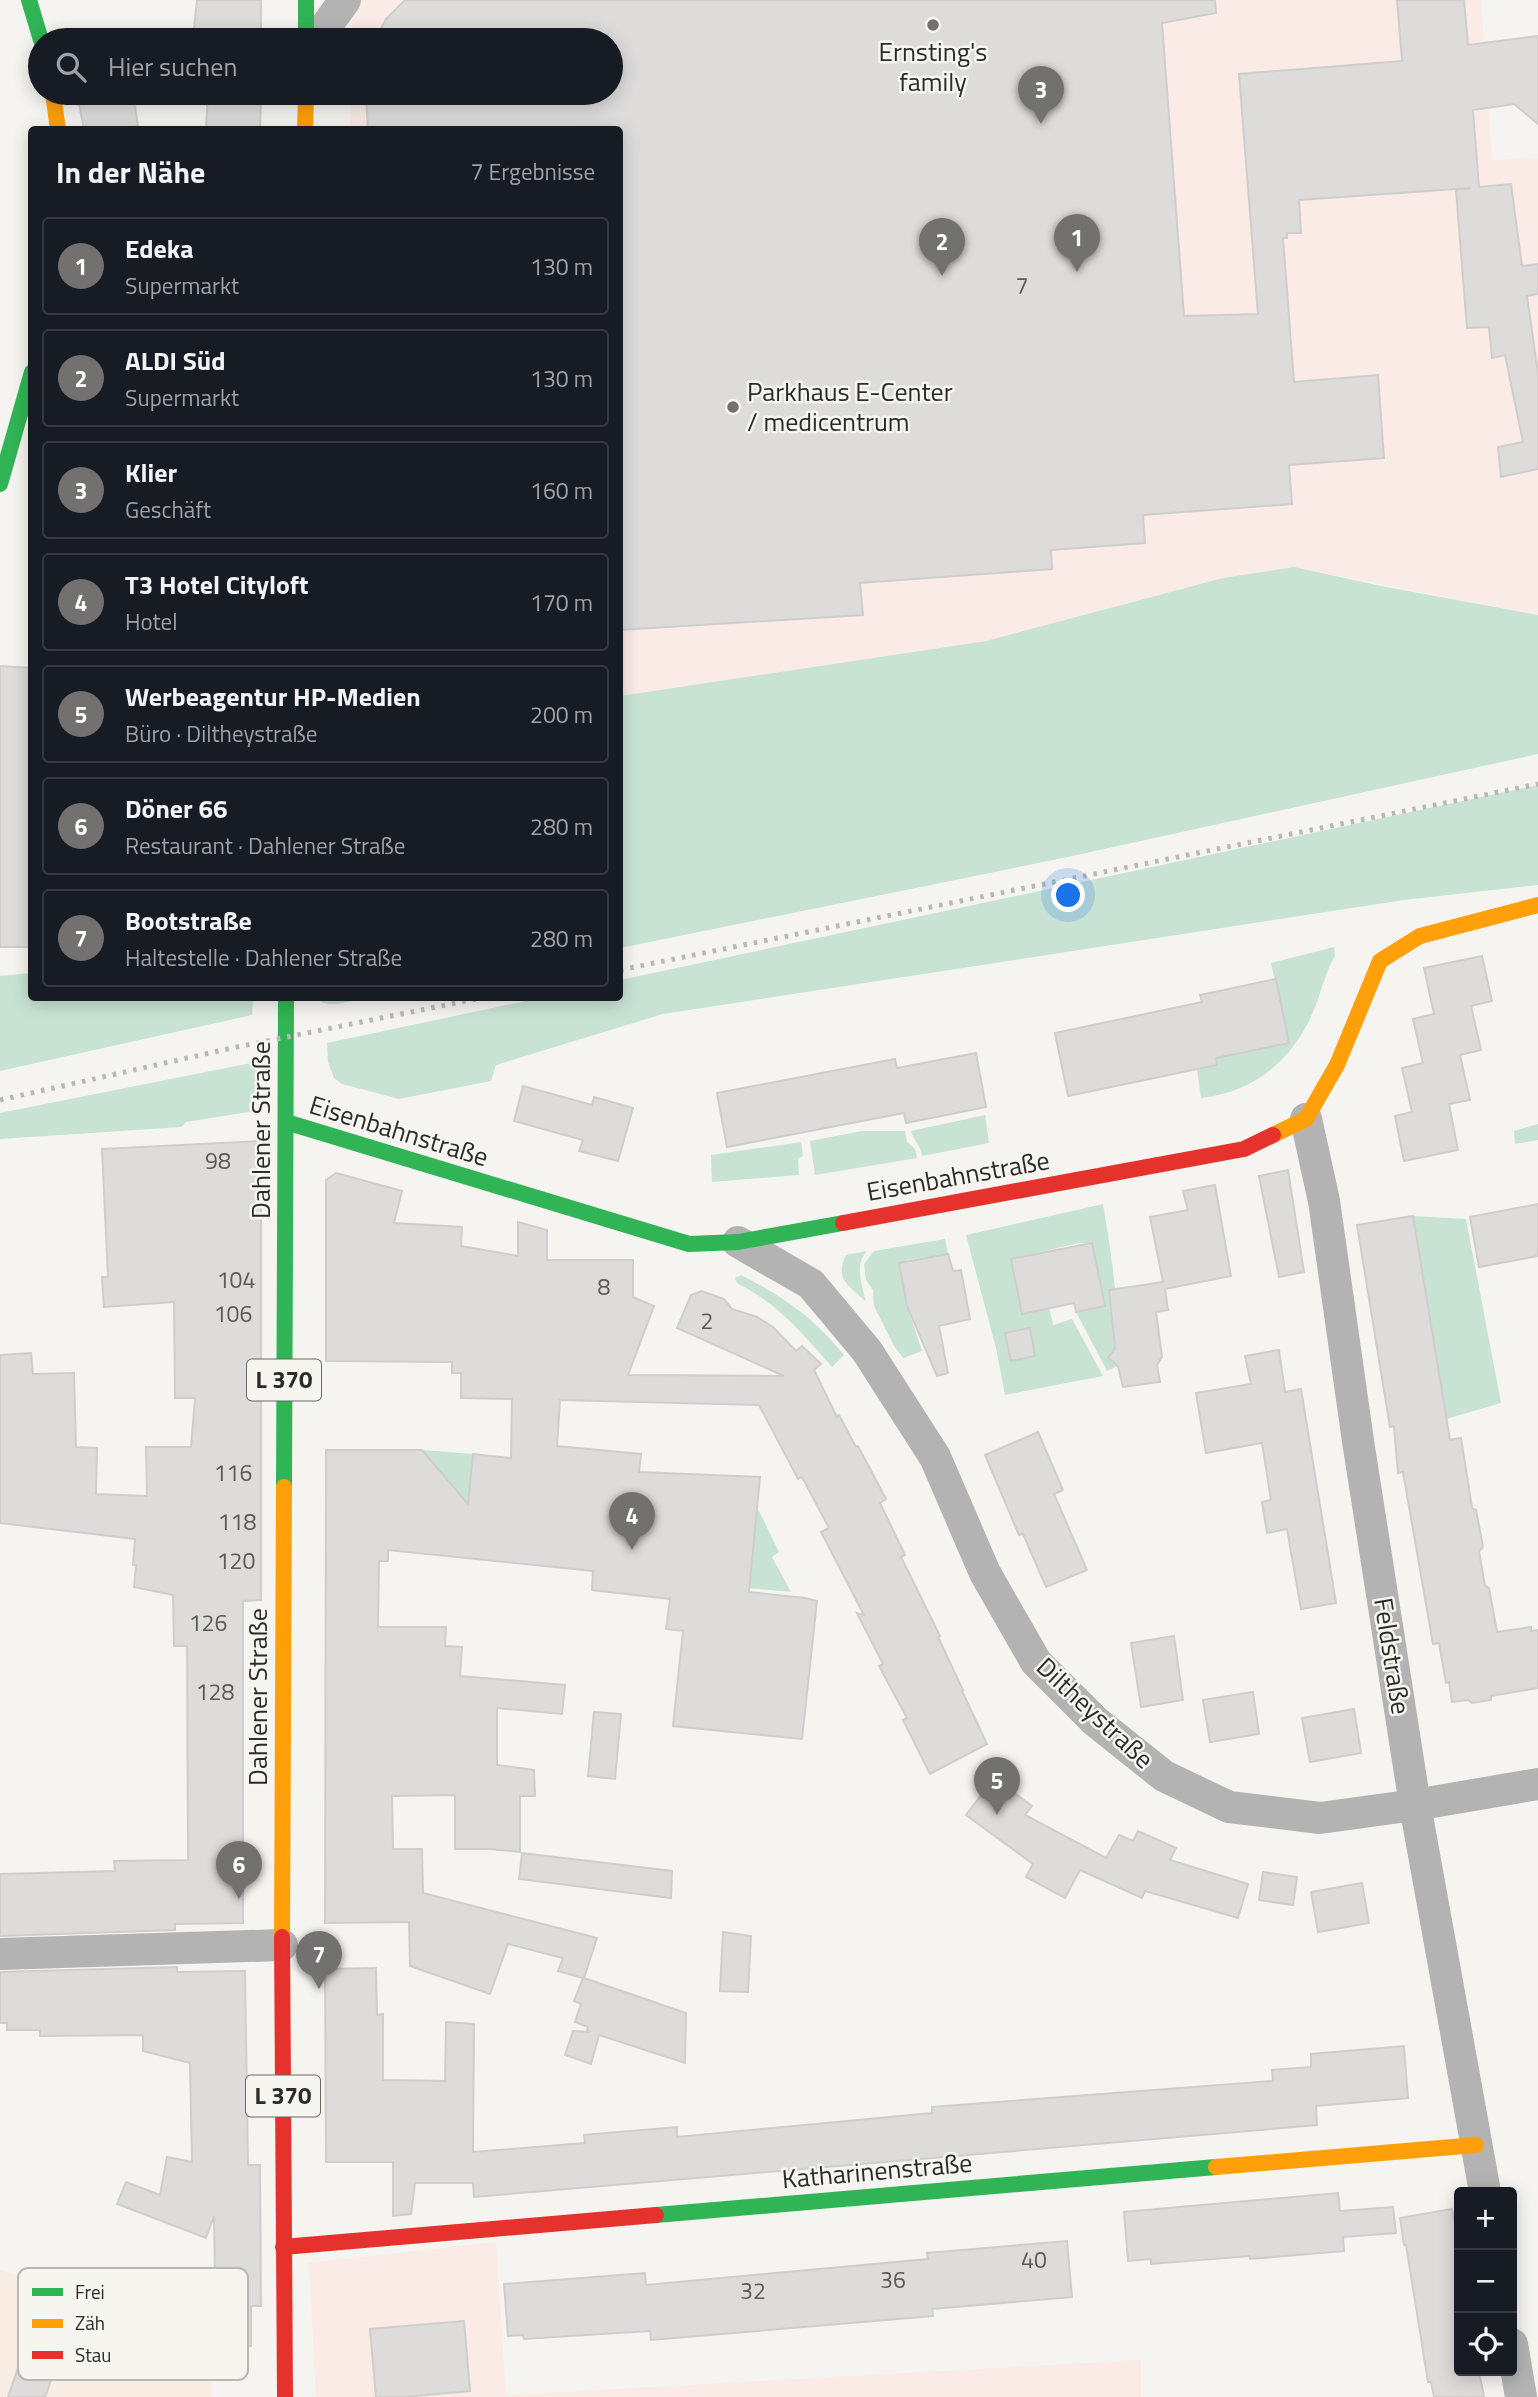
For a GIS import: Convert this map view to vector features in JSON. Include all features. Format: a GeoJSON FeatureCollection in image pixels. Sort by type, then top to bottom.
{"type":"FeatureCollection","features":[{"type":"Feature","properties":{"kind":"street"},"geometry":{"type":"LineString","coordinates":[[29,0],[37,28]]}},
{"type":"Feature","properties":{"kind":"street"},"geometry":{"type":"LineString","coordinates":[[306,0],[306,28]]}},
{"type":"Feature","properties":{"kind":"street"},"geometry":{"type":"LineString","coordinates":[[325,28],[345,0]]}},
{"type":"Feature","properties":{"kind":"street"},"geometry":{"type":"LineString","coordinates":[[55,105],[57,126]]}},
{"type":"Feature","properties":{"kind":"street"},"geometry":{"type":"LineString","coordinates":[[305,126],[306,105]]}},
{"type":"Feature","properties":{"kind":"street"},"geometry":{"type":"LineString","coordinates":[[0,484],[28,386]]}},
{"type":"Feature","properties":{"kind":"street"},"geometry":{"type":"LineString","coordinates":[[1306,1119],[1337,1065],[1380,961],[1420,936],[1538,905]]}},
{"type":"Feature","properties":{"kind":"street","name":"Dahlener Straße"},"geometry":{"type":"LineString","coordinates":[[285,2397],[282,1945],[286,1001]]}},
{"type":"Feature","properties":{"kind":"street","name":"Eisenbahnstraße"},"geometry":{"type":"LineString","coordinates":[[286,1122],[690,1244],[738,1242],[1244,1149],[1306,1119]]}},
{"type":"Feature","properties":{"kind":"street","name":"Feldstraße"},"geometry":{"type":"LineString","coordinates":[[1306,1119],[1324,1202],[1415,1805],[1484,2187]]}},
{"type":"Feature","properties":{"kind":"street","name":"Diltheystraße"},"geometry":{"type":"LineString","coordinates":[[738,1242],[811,1284],[867,1351],[935,1457],[985,1573],[1036,1662],[1096,1721],[1164,1776],[1229,1807],[1320,1818],[1538,1784]]}},
{"type":"Feature","properties":{"kind":"street"},"geometry":{"type":"LineString","coordinates":[[0,1954],[282,1945]]}},
{"type":"Feature","properties":{"kind":"street","name":"Katharinenstraße"},"geometry":{"type":"LineString","coordinates":[[283,2247],[1476,2145]]}},
{"type":"Feature","properties":{"kind":"street"},"geometry":{"type":"LineString","coordinates":[[1517,2373],[1521,2397]]}},
{"type":"Feature","properties":{"kind":"shaded area"},"geometry":{"type":"Polygon","coordinates":[[[352,0],[1481,0],[1492,160],[1538,158],[1538,615],[1294,567],[986,641],[623,696],[623,126],[350,126],[351,105],[623,105],[623,28],[352,28],[352,0]]]}},
{"type":"Feature","properties":{"kind":"shaded area"},"geometry":{"type":"Polygon","coordinates":[[[496,2242],[506,2395],[1141,2360],[1141,2397],[316,2397],[309,2263],[496,2242]]]}},
{"type":"Feature","properties":{"kind":"shaded area"},"geometry":{"type":"Polygon","coordinates":[[[0,2270],[18,2276],[18,2380],[212,2380],[212,2397],[0,2397],[0,2270]]]}},
{"type":"Feature","properties":{"kind":"green space"},"geometry":{"type":"Polygon","coordinates":[[[1294,567],[1538,615],[1538,754],[1063,858],[623,947],[623,696],[986,641],[1223,578],[1294,567]]]}},
{"type":"Feature","properties":{"kind":"green space"},"geometry":{"type":"Polygon","coordinates":[[[1538,785],[1538,885],[1404,900],[663,1014],[496,1065],[491,1081],[399,1099],[342,1084],[334,1078],[328,1062],[327,1043],[526,1001],[623,1001],[623,979],[1538,785]]]}},
{"type":"Feature","properties":{"kind":"green space"},"geometry":{"type":"Polygon","coordinates":[[[1334,947],[1335,956],[1309,1021],[1287,1054],[1273,1068],[1241,1088],[1201,1098],[1197,1070],[1217,1065],[1215,1058],[1289,1043],[1271,963],[1334,947]]]}},
{"type":"Feature","properties":{"kind":"green space"},"geometry":{"type":"Polygon","coordinates":[[[28,973],[28,1001],[253,1001],[252,1015],[0,1071],[0,976],[28,973]]]}},
{"type":"Feature","properties":{"kind":"green space"},"geometry":{"type":"Polygon","coordinates":[[[320,1001],[354,1001],[340,1004],[320,1001]]]}},
{"type":"Feature","properties":{"kind":"green space"},"geometry":{"type":"Polygon","coordinates":[[[256,1062],[255,1111],[186,1122],[181,1127],[0,1139],[0,1113],[256,1062]]]}},
{"type":"Feature","properties":{"kind":"green space"},"geometry":{"type":"Polygon","coordinates":[[[985,1115],[989,1143],[922,1156],[911,1131],[985,1115]]]}},
{"type":"Feature","properties":{"kind":"green space"},"geometry":{"type":"Polygon","coordinates":[[[1538,1124],[1538,1140],[1515,1144],[1514,1131],[1538,1124]]]}},
{"type":"Feature","properties":{"kind":"green space"},"geometry":{"type":"Polygon","coordinates":[[[862,1131],[905,1131],[907,1142],[915,1149],[917,1158],[815,1175],[810,1141],[862,1131]]]}},
{"type":"Feature","properties":{"kind":"green space"},"geometry":{"type":"Polygon","coordinates":[[[801,1142],[803,1156],[798,1159],[799,1175],[712,1182],[711,1155],[801,1142]]]}},
{"type":"Feature","properties":{"kind":"green space"},"geometry":{"type":"Polygon","coordinates":[[[1103,1204],[1117,1305],[1118,1366],[1107,1371],[1076,1312],[1099,1307],[1102,1290],[1092,1243],[1079,1243],[1012,1259],[1048,1302],[1053,1325],[1072,1319],[1103,1376],[1005,1395],[996,1348],[966,1235],[1103,1204]]]}},
{"type":"Feature","properties":{"kind":"green space"},"geometry":{"type":"Polygon","coordinates":[[[1413,1216],[1466,1219],[1501,1403],[1446,1419],[1413,1216]]]}},
{"type":"Feature","properties":{"kind":"green space"},"geometry":{"type":"Polygon","coordinates":[[[945,1239],[948,1254],[907,1260],[900,1266],[907,1306],[922,1351],[903,1358],[874,1306],[873,1290],[866,1280],[864,1264],[874,1251],[945,1239]]]}},
{"type":"Feature","properties":{"kind":"green space"},"geometry":{"type":"Polygon","coordinates":[[[867,1251],[860,1269],[866,1302],[846,1283],[842,1271],[846,1255],[867,1251]]]}},
{"type":"Feature","properties":{"kind":"green space"},"geometry":{"type":"Polygon","coordinates":[[[741,1275],[797,1309],[844,1355],[832,1367],[777,1310],[737,1283],[735,1278],[741,1275]]]}},
{"type":"Feature","properties":{"kind":"green space"},"geometry":{"type":"Polygon","coordinates":[[[422,1450],[473,1454],[466,1530],[422,1450]]]}},
{"type":"Feature","properties":{"kind":"green space"},"geometry":{"type":"Polygon","coordinates":[[[757,1507],[779,1552],[772,1557],[791,1592],[749,1588],[757,1507]]]}},
{"type":"Feature","properties":{"kind":"building"},"geometry":{"type":"Polygon","coordinates":[[[197,0],[261,0],[261,28],[194,28],[197,0]]]}},
{"type":"Feature","properties":{"kind":"building"},"geometry":{"type":"Polygon","coordinates":[[[405,0],[1215,0],[1216,13],[1162,23],[1184,316],[1258,314],[1239,74],[1402,61],[1397,0],[1464,0],[1468,45],[1538,36],[1538,124],[1514,104],[1473,110],[1479,187],[1511,184],[1522,266],[1538,264],[1538,294],[1527,296],[1538,373],[1538,469],[1501,477],[1498,447],[1523,442],[1505,355],[1492,358],[1489,327],[1467,328],[1456,190],[1471,188],[1299,200],[1301,233],[1287,233],[1287,238],[1283,238],[1294,382],[1378,375],[1384,458],[1289,465],[1292,504],[1143,515],[1145,543],[1051,550],[1052,569],[860,583],[863,615],[623,630],[623,126],[368,126],[367,105],[623,105],[623,28],[381,28],[386,19],[405,0]]]}},
{"type":"Feature","properties":{"kind":"building"},"geometry":{"type":"Polygon","coordinates":[[[79,105],[135,105],[138,126],[83,126],[79,105]]]}},
{"type":"Feature","properties":{"kind":"building"},"geometry":{"type":"Polygon","coordinates":[[[207,105],[261,105],[260,126],[206,126],[207,105]]]}},
{"type":"Feature","properties":{"kind":"building"},"geometry":{"type":"Polygon","coordinates":[[[0,666],[28,668],[28,947],[0,947],[0,666]]]}},
{"type":"Feature","properties":{"kind":"building"},"geometry":{"type":"Polygon","coordinates":[[[1482,956],[1492,1001],[1471,1006],[1481,1050],[1460,1055],[1470,1100],[1449,1104],[1458,1150],[1404,1161],[1395,1116],[1412,1112],[1402,1068],[1423,1063],[1413,1019],[1434,1014],[1424,968],[1482,956]]]}},
{"type":"Feature","properties":{"kind":"building"},"geometry":{"type":"Polygon","coordinates":[[[1276,979],[1289,1043],[1216,1058],[1217,1065],[1068,1096],[1055,1033],[1202,1002],[1200,995],[1276,979]]]}},
{"type":"Feature","properties":{"kind":"building"},"geometry":{"type":"Polygon","coordinates":[[[976,1053],[986,1107],[906,1123],[904,1113],[727,1147],[717,1093],[895,1059],[897,1068],[976,1053]]]}},
{"type":"Feature","properties":{"kind":"building"},"geometry":{"type":"Polygon","coordinates":[[[523,1086],[592,1105],[594,1097],[633,1108],[618,1161],[579,1151],[583,1140],[514,1121],[523,1086]]]}},
{"type":"Feature","properties":{"kind":"building"},"geometry":{"type":"Polygon","coordinates":[[[261,1141],[261,1600],[243,1601],[243,1923],[175,1924],[175,1930],[0,1936],[0,1874],[115,1871],[114,1861],[188,1860],[187,1646],[174,1646],[173,1595],[134,1587],[135,1539],[0,1523],[0,1355],[31,1353],[33,1374],[74,1373],[76,1447],[97,1448],[96,1494],[147,1496],[146,1447],[191,1447],[195,1398],[175,1398],[174,1302],[104,1307],[102,1277],[108,1277],[102,1149],[261,1141]]]}},
{"type":"Feature","properties":{"kind":"building"},"geometry":{"type":"Polygon","coordinates":[[[1288,1170],[1304,1272],[1279,1277],[1259,1176],[1288,1170]]]}},
{"type":"Feature","properties":{"kind":"building"},"geometry":{"type":"Polygon","coordinates":[[[336,1173],[402,1191],[394,1223],[462,1227],[461,1246],[518,1256],[518,1222],[547,1230],[547,1260],[633,1260],[633,1297],[654,1306],[628,1375],[784,1376],[677,1328],[691,1295],[702,1291],[724,1299],[732,1309],[757,1317],[773,1327],[796,1351],[802,1346],[821,1364],[814,1370],[837,1417],[839,1415],[856,1447],[858,1446],[886,1499],[880,1503],[905,1555],[901,1557],[940,1636],[938,1637],[987,1744],[930,1774],[903,1720],[907,1718],[879,1666],[883,1664],[857,1613],[864,1615],[821,1532],[829,1528],[802,1477],[798,1479],[759,1405],[560,1400],[557,1446],[641,1454],[639,1472],[760,1477],[749,1592],[817,1601],[802,1739],[673,1726],[683,1631],[666,1629],[670,1599],[592,1590],[593,1571],[388,1550],[388,1561],[379,1561],[378,1627],[446,1627],[445,1646],[462,1647],[460,1676],[565,1685],[562,1714],[497,1708],[497,1765],[534,1770],[535,1796],[520,1796],[520,1852],[455,1849],[455,1795],[392,1796],[393,1849],[422,1849],[423,1893],[597,1938],[584,1978],[686,2013],[685,2063],[599,2035],[591,2064],[565,2055],[573,2031],[590,2032],[587,2031],[588,2027],[575,2022],[581,2004],[574,2001],[583,1978],[558,1971],[563,1958],[508,1944],[490,1994],[410,1966],[409,1922],[325,1923],[326,1450],[422,1450],[468,1504],[473,1454],[511,1458],[512,1399],[461,1398],[461,1373],[452,1373],[452,1362],[326,1361],[326,1180],[336,1173]]]}},
{"type":"Feature","properties":{"kind":"building"},"geometry":{"type":"Polygon","coordinates":[[[1215,1185],[1231,1276],[1165,1289],[1168,1310],[1156,1312],[1162,1357],[1157,1365],[1160,1382],[1123,1387],[1118,1366],[1108,1358],[1115,1348],[1109,1290],[1163,1282],[1150,1217],[1188,1210],[1183,1191],[1215,1185]]]}},
{"type":"Feature","properties":{"kind":"building"},"geometry":{"type":"Polygon","coordinates":[[[1538,1204],[1538,1256],[1479,1267],[1470,1217],[1538,1204]]]}},
{"type":"Feature","properties":{"kind":"building"},"geometry":{"type":"Polygon","coordinates":[[[1413,1216],[1450,1440],[1461,1438],[1472,1508],[1476,1510],[1483,1547],[1479,1551],[1485,1586],[1489,1588],[1497,1632],[1531,1627],[1531,1631],[1538,1630],[1538,1688],[1491,1696],[1491,1700],[1472,1703],[1468,1700],[1452,1702],[1439,1643],[1433,1644],[1403,1472],[1398,1473],[1394,1426],[1390,1427],[1357,1225],[1413,1216]]]}},
{"type":"Feature","properties":{"kind":"building"},"geometry":{"type":"Polygon","coordinates":[[[1092,1243],[1105,1306],[1076,1312],[1074,1303],[1022,1314],[1011,1259],[1092,1243]]]}},
{"type":"Feature","properties":{"kind":"building"},"geometry":{"type":"Polygon","coordinates":[[[948,1254],[953,1271],[961,1270],[970,1319],[939,1326],[948,1373],[937,1376],[907,1306],[899,1263],[948,1254]]]}},
{"type":"Feature","properties":{"kind":"building"},"geometry":{"type":"Polygon","coordinates":[[[1030,1328],[1035,1356],[1011,1361],[1005,1333],[1030,1328]]]}},
{"type":"Feature","properties":{"kind":"building"},"geometry":{"type":"Polygon","coordinates":[[[1279,1350],[1285,1392],[1301,1389],[1336,1603],[1301,1609],[1287,1529],[1267,1533],[1262,1502],[1271,1500],[1262,1443],[1206,1453],[1196,1393],[1251,1384],[1245,1356],[1279,1350]]]}},
{"type":"Feature","properties":{"kind":"building"},"geometry":{"type":"Polygon","coordinates":[[[1038,1432],[1063,1490],[1054,1494],[1087,1570],[1046,1587],[1023,1534],[1019,1535],[985,1455],[1038,1432]]]}},
{"type":"Feature","properties":{"kind":"building"},"geometry":{"type":"Polygon","coordinates":[[[1174,1636],[1183,1700],[1141,1707],[1131,1643],[1174,1636]]]}},
{"type":"Feature","properties":{"kind":"building"},"geometry":{"type":"Polygon","coordinates":[[[1253,1692],[1259,1734],[1210,1742],[1203,1700],[1253,1692]]]}},
{"type":"Feature","properties":{"kind":"building"},"geometry":{"type":"Polygon","coordinates":[[[1354,1709],[1361,1753],[1310,1762],[1302,1718],[1354,1709]]]}},
{"type":"Feature","properties":{"kind":"building"},"geometry":{"type":"Polygon","coordinates":[[[594,1712],[621,1714],[615,1779],[588,1776],[594,1712]]]}},
{"type":"Feature","properties":{"kind":"building"},"geometry":{"type":"Polygon","coordinates":[[[994,1778],[1032,1806],[1025,1815],[1106,1858],[1119,1835],[1133,1841],[1138,1831],[1176,1848],[1170,1860],[1248,1884],[1238,1918],[1145,1891],[1142,1898],[1080,1870],[1065,1898],[1026,1877],[1033,1864],[966,1815],[994,1778]]]}},
{"type":"Feature","properties":{"kind":"building"},"geometry":{"type":"Polygon","coordinates":[[[522,1853],[672,1871],[671,1898],[519,1879],[522,1853]]]}},
{"type":"Feature","properties":{"kind":"building"},"geometry":{"type":"Polygon","coordinates":[[[1263,1872],[1297,1877],[1293,1905],[1259,1900],[1263,1872]]]}},
{"type":"Feature","properties":{"kind":"building"},"geometry":{"type":"Polygon","coordinates":[[[1362,1883],[1369,1923],[1318,1932],[1311,1892],[1362,1883]]]}},
{"type":"Feature","properties":{"kind":"building"},"geometry":{"type":"Polygon","coordinates":[[[723,1932],[751,1936],[748,1992],[720,1991],[723,1932]]]}},
{"type":"Feature","properties":{"kind":"building"},"geometry":{"type":"Polygon","coordinates":[[[177,1967],[177,1972],[245,1971],[248,2165],[260,2165],[261,2306],[251,2306],[251,2346],[248,2346],[248,2268],[215,2268],[214,2216],[206,2238],[117,2204],[126,2182],[160,2195],[167,2157],[192,2162],[190,2063],[143,2051],[143,2035],[40,2036],[40,2030],[7,2030],[7,2023],[0,2023],[0,1972],[177,1967]]]}},
{"type":"Feature","properties":{"kind":"building"},"geometry":{"type":"Polygon","coordinates":[[[376,1968],[377,2015],[383,2014],[383,2080],[445,2081],[446,2022],[474,2024],[473,2152],[585,2143],[584,2135],[677,2127],[677,2137],[932,2113],[932,2107],[1273,2081],[1272,2070],[1311,2067],[1311,2054],[1404,2046],[1408,2098],[1316,2106],[1317,2125],[1237,2132],[474,2197],[473,2183],[415,2183],[411,2214],[393,2216],[393,2162],[326,2162],[325,1969],[376,1968]]]}},
{"type":"Feature","properties":{"kind":"building"},"geometry":{"type":"Polygon","coordinates":[[[1338,2193],[1340,2211],[1393,2207],[1396,2233],[1343,2237],[1344,2251],[1151,2264],[1151,2259],[1128,2261],[1124,2212],[1338,2193]]]}},
{"type":"Feature","properties":{"kind":"building"},"geometry":{"type":"Polygon","coordinates":[[[1452,2209],[1454,2376],[1480,2376],[1484,2397],[1434,2397],[1431,2382],[1428,2382],[1400,2218],[1452,2209]]]}},
{"type":"Feature","properties":{"kind":"building"},"geometry":{"type":"Polygon","coordinates":[[[1067,2241],[1072,2297],[932,2309],[933,2316],[651,2340],[650,2331],[524,2339],[523,2335],[508,2336],[504,2284],[645,2273],[646,2285],[928,2259],[927,2253],[1067,2241]]]}},
{"type":"Feature","properties":{"kind":"building"},"geometry":{"type":"Polygon","coordinates":[[[464,2321],[470,2391],[376,2397],[370,2329],[464,2321]]]}},
{"type":"Feature","properties":{"kind":"building"},"geometry":{"type":"Polygon","coordinates":[[[18,2368],[18,2380],[51,2380],[45,2397],[8,2397],[18,2368]]]}},
{"type":"Feature","properties":{"kind":"railway"},"geometry":{"type":"LineString","coordinates":[[623,969],[1538,784]]}},
{"type":"Feature","properties":{"kind":"railway"},"geometry":{"type":"LineString","coordinates":[[0,1100],[232,1048],[466,1001]]}},
{"type":"Feature","properties":{"kind":"traffic: fast"},"geometry":{"type":"LineString","coordinates":[[29,0],[37,28]]}},
{"type":"Feature","properties":{"kind":"traffic: fast"},"geometry":{"type":"LineString","coordinates":[[306,0],[306,28]]}},
{"type":"Feature","properties":{"kind":"traffic: fast"},"geometry":{"type":"LineString","coordinates":[[0,484],[28,386]]}},
{"type":"Feature","properties":{"kind":"traffic: fast"},"geometry":{"type":"LineString","coordinates":[[284,1487],[286,1001]]}},
{"type":"Feature","properties":{"kind":"traffic: fast"},"geometry":{"type":"LineString","coordinates":[[286,1122],[689,1244],[738,1242],[843,1223]]}},
{"type":"Feature","properties":{"kind":"traffic: fast"},"geometry":{"type":"LineString","coordinates":[[656,2215],[1216,2167]]}},
{"type":"Feature","properties":{"kind":"traffic: slow"},"geometry":{"type":"LineString","coordinates":[[55,105],[57,126]]}},
{"type":"Feature","properties":{"kind":"traffic: slow"},"geometry":{"type":"LineString","coordinates":[[305,126],[306,105]]}},
{"type":"Feature","properties":{"kind":"traffic: slow"},"geometry":{"type":"LineString","coordinates":[[1273,1135],[1306,1119],[1337,1065],[1380,961],[1420,936],[1538,905]]}},
{"type":"Feature","properties":{"kind":"traffic: slow"},"geometry":{"type":"LineString","coordinates":[[282,1937],[284,1487]]}},
{"type":"Feature","properties":{"kind":"traffic: slow"},"geometry":{"type":"LineString","coordinates":[[1216,2167],[1476,2145]]}},
{"type":"Feature","properties":{"kind":"traffic: jam"},"geometry":{"type":"LineString","coordinates":[[843,1223],[1244,1149],[1273,1135]]}},
{"type":"Feature","properties":{"kind":"traffic: jam"},"geometry":{"type":"LineString","coordinates":[[282,1937],[285,2397]]}},
{"type":"Feature","properties":{"kind":"traffic: jam"},"geometry":{"type":"LineString","coordinates":[[283,2247],[656,2215]]}},
{"type":"Feature","properties":{"kind":"place","name":"Ernsting's family"},"geometry":{"type":"Point","coordinates":[933,25]}},
{"type":"Feature","properties":{"kind":"place","name":"Klier"},"geometry":{"type":"Point","coordinates":[1041,124]}},
{"type":"Feature","properties":{"kind":"place","name":"Edeka"},"geometry":{"type":"Point","coordinates":[1077,272]}},
{"type":"Feature","properties":{"kind":"place","name":"ALDI Süd"},"geometry":{"type":"Point","coordinates":[942,276]}},
{"type":"Feature","properties":{"kind":"place","name":"Parkhaus E-Center / medicentrum"},"geometry":{"type":"Point","coordinates":[733,407]}},
{"type":"Feature","properties":{"kind":"place","name":"T3 Hotel Cityloft"},"geometry":{"type":"Point","coordinates":[632,1550]}},
{"type":"Feature","properties":{"kind":"place","name":"Werbeagentur HP-Medien"},"geometry":{"type":"Point","coordinates":[997,1815]}},
{"type":"Feature","properties":{"kind":"place","name":"Döner 66"},"geometry":{"type":"Point","coordinates":[239,1899]}},
{"type":"Feature","properties":{"kind":"place","name":"Bootstraße"},"geometry":{"type":"Point","coordinates":[319,1989]}}]}
